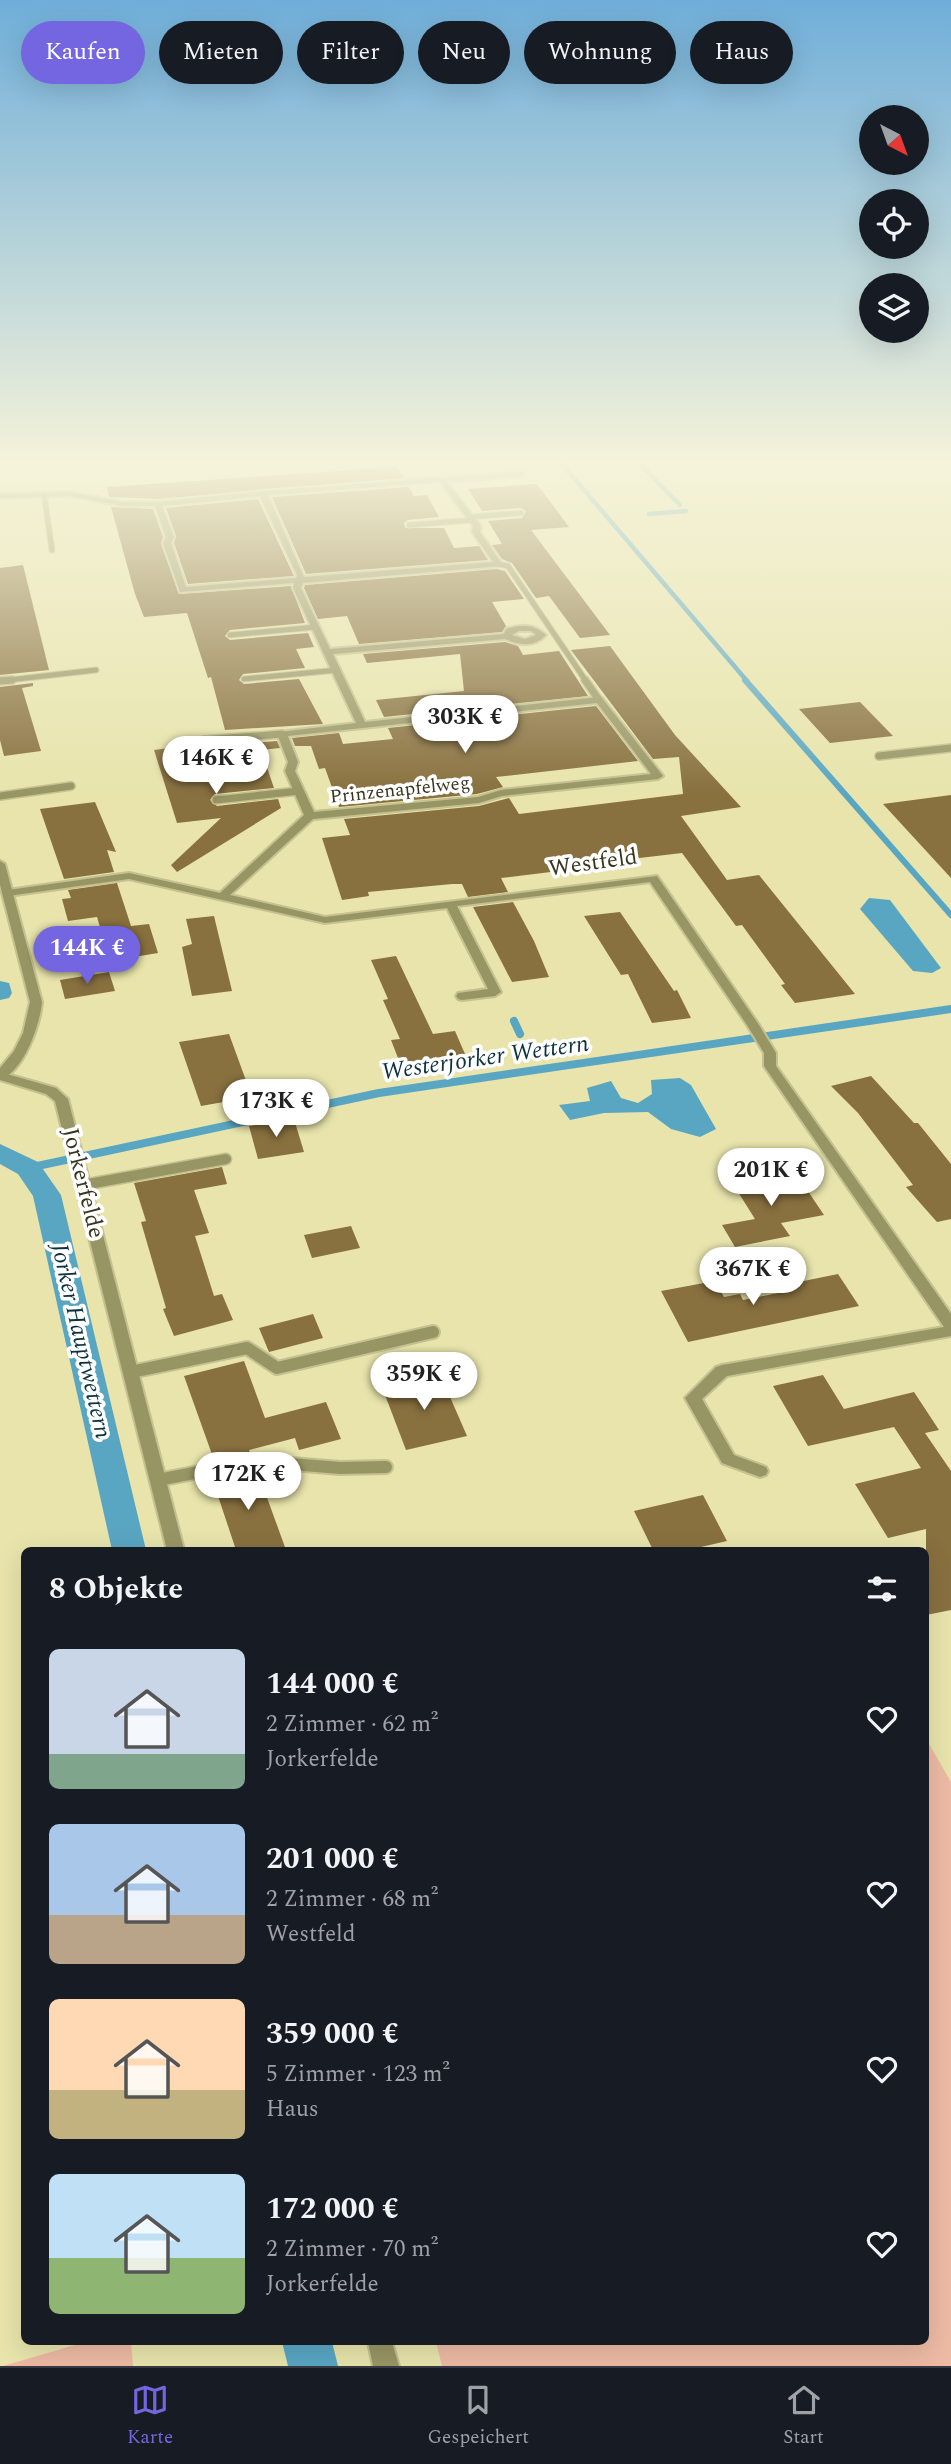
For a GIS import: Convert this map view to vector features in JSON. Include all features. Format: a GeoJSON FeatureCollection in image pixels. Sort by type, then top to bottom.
{"type":"FeatureCollection","features":[{"type":"Feature","properties":{"kind":"street"},"geometry":{"type":"LineString","coordinates":[[178,574],[183,590],[383,574]]}},
{"type":"Feature","properties":{"kind":"street"},"geometry":{"type":"LineString","coordinates":[[301,574],[297,588],[361,723]]}},
{"type":"Feature","properties":{"kind":"street"},"geometry":{"type":"LineString","coordinates":[[329,652],[507,636],[509,631],[519,628],[533,629],[541,633]]}},
{"type":"Feature","properties":{"kind":"street"},"geometry":{"type":"LineString","coordinates":[[282,734],[361,723],[491,713],[600,700]]}},
{"type":"Feature","properties":{"kind":"street","name":"Prinzenapfelweg"},"geometry":{"type":"LineString","coordinates":[[224,895],[310,816],[467,801],[501,793],[658,776],[600,700]]}},
{"type":"Feature","properties":{"kind":"street","name":"Prinzenapfelweg"},"geometry":{"type":"LineString","coordinates":[[282,734],[293,762],[290,771],[310,816]]}},
{"type":"Feature","properties":{"kind":"street","name":"Jorkerfelde"},"geometry":{"type":"LineString","coordinates":[[0,864],[33,987],[36,1014],[28,1039],[0,1076],[57,1094],[63,1105],[175,1547]]}},
{"type":"Feature","properties":{"kind":"street","name":"Westfeld"},"geometry":{"type":"LineString","coordinates":[[8,893],[129,876],[224,895],[325,920],[653,878],[753,1025],[770,1053],[770,1066],[951,1325]]}},
{"type":"Feature","properties":{"kind":"street"},"geometry":{"type":"LineString","coordinates":[[451,905],[495,992],[462,996]]}},
{"type":"Feature","properties":{"kind":"street"},"geometry":{"type":"LineString","coordinates":[[760,1471],[728,1459],[693,1398],[722,1371],[951,1331]]}},
{"type":"Feature","properties":{"kind":"street"},"geometry":{"type":"LineString","coordinates":[[381,2345],[386,2366]]}},
{"type":"Feature","properties":{"kind":"lane"},"geometry":{"type":"LineString","coordinates":[[514,574],[600,700]]}},
{"type":"Feature","properties":{"kind":"lane"},"geometry":{"type":"LineString","coordinates":[[230,635],[316,626]]}},
{"type":"Feature","properties":{"kind":"lane"},"geometry":{"type":"LineString","coordinates":[[541,633],[554,632]]}},
{"type":"Feature","properties":{"kind":"lane"},"geometry":{"type":"LineString","coordinates":[[0,681],[96,670]]}},
{"type":"Feature","properties":{"kind":"lane"},"geometry":{"type":"LineString","coordinates":[[244,679],[338,670]]}},
{"type":"Feature","properties":{"kind":"lane"},"geometry":{"type":"LineString","coordinates":[[204,740],[282,734]]}},
{"type":"Feature","properties":{"kind":"lane"},"geometry":{"type":"LineString","coordinates":[[879,756],[951,748]]}},
{"type":"Feature","properties":{"kind":"lane"},"geometry":{"type":"LineString","coordinates":[[0,796],[71,786]]}},
{"type":"Feature","properties":{"kind":"lane"},"geometry":{"type":"LineString","coordinates":[[216,800],[299,791]]}},
{"type":"Feature","properties":{"kind":"lane"},"geometry":{"type":"LineString","coordinates":[[83,1185],[226,1159]]}},
{"type":"Feature","properties":{"kind":"lane"},"geometry":{"type":"LineString","coordinates":[[131,1371],[247,1348],[277,1368],[433,1332]]}},
{"type":"Feature","properties":{"kind":"lane"},"geometry":{"type":"LineString","coordinates":[[158,1480],[255,1461],[340,1468],[386,1467]]}},
{"type":"Feature","properties":{"kind":"shaded area"},"geometry":{"type":"Polygon","coordinates":[[[929,1744],[951,1782],[951,2366],[442,2366],[437,2345],[929,2345],[929,1744]]]}},
{"type":"Feature","properties":{"kind":"shaded area"},"geometry":{"type":"Polygon","coordinates":[[[75,2345],[131,2345],[133,2366],[3,2366],[75,2345]]]}},
{"type":"Feature","properties":{"kind":"water"},"geometry":{"type":"Polygon","coordinates":[[[869,898],[890,900],[941,968],[932,973],[913,971],[860,909],[869,898]]]}},
{"type":"Feature","properties":{"kind":"water"},"geometry":{"type":"Polygon","coordinates":[[[680,1078],[691,1085],[716,1129],[700,1137],[671,1129],[648,1112],[604,1113],[570,1120],[559,1105],[590,1101],[587,1088],[611,1081],[621,1098],[638,1103],[652,1094],[651,1080],[680,1078]]]}},
{"type":"Feature","properties":{"kind":"building"},"geometry":{"type":"Polygon","coordinates":[[[0,574],[25,574],[49,670],[0,675],[0,574]]]}},
{"type":"Feature","properties":{"kind":"building"},"geometry":{"type":"Polygon","coordinates":[[[130,574],[172,574],[179,594],[291,586],[305,623],[230,630],[225,636],[230,640],[308,633],[314,647],[296,649],[305,668],[243,674],[239,680],[244,684],[299,679],[323,724],[225,730],[211,677],[208,678],[187,613],[144,617],[130,574]]]}},
{"type":"Feature","properties":{"kind":"building"},"geometry":{"type":"Polygon","coordinates":[[[185,574],[294,576],[188,584],[185,574]]]}},
{"type":"Feature","properties":{"kind":"building"},"geometry":{"type":"Polygon","coordinates":[[[432,574],[507,574],[524,599],[492,602],[506,626],[502,632],[359,644],[347,616],[318,619],[305,585],[432,574]]]}},
{"type":"Feature","properties":{"kind":"building"},"geometry":{"type":"Polygon","coordinates":[[[520,574],[564,574],[610,635],[580,638],[549,596],[536,598],[520,574]]]}},
{"type":"Feature","properties":{"kind":"building"},"geometry":{"type":"Polygon","coordinates":[[[505,642],[518,646],[523,655],[559,651],[588,696],[384,717],[376,700],[464,691],[460,654],[367,663],[363,654],[505,642]]]}},
{"type":"Feature","properties":{"kind":"building"},"geometry":{"type":"Polygon","coordinates":[[[610,646],[675,735],[741,807],[681,816],[727,880],[759,875],[855,994],[795,1003],[781,985],[785,984],[742,925],[736,926],[682,853],[501,878],[508,892],[468,897],[462,884],[452,884],[368,892],[369,896],[342,900],[322,838],[350,835],[344,819],[479,806],[509,798],[519,814],[683,794],[679,757],[653,759],[571,650],[610,646]]]}},
{"type":"Feature","properties":{"kind":"building"},"geometry":{"type":"Polygon","coordinates":[[[33,683],[33,686],[22,688],[41,751],[4,756],[0,740],[0,687],[33,683]]]}},
{"type":"Feature","properties":{"kind":"building"},"geometry":{"type":"Polygon","coordinates":[[[860,702],[893,736],[830,743],[799,709],[860,702]]]}},
{"type":"Feature","properties":{"kind":"building"},"geometry":{"type":"Polygon","coordinates":[[[596,706],[638,761],[496,777],[503,787],[477,794],[339,807],[325,768],[319,769],[311,746],[295,746],[292,738],[339,733],[343,744],[393,739],[388,728],[596,706]]]}},
{"type":"Feature","properties":{"kind":"building"},"geometry":{"type":"Polygon","coordinates":[[[277,741],[280,748],[261,750],[274,788],[215,794],[210,800],[217,806],[278,799],[281,808],[177,872],[171,865],[221,818],[177,823],[154,750],[184,746],[196,774],[202,773],[204,777],[243,773],[235,744],[277,741]]]}},
{"type":"Feature","properties":{"kind":"building"},"geometry":{"type":"Polygon","coordinates":[[[951,795],[951,878],[883,804],[951,795]]]}},
{"type":"Feature","properties":{"kind":"building"},"geometry":{"type":"Polygon","coordinates":[[[95,802],[116,852],[107,850],[114,872],[64,879],[40,809],[95,802]]]}},
{"type":"Feature","properties":{"kind":"building"},"geometry":{"type":"Polygon","coordinates":[[[117,883],[131,926],[149,924],[158,953],[110,961],[97,917],[68,921],[62,899],[71,898],[68,890],[117,883]]]}},
{"type":"Feature","properties":{"kind":"building"},"geometry":{"type":"Polygon","coordinates":[[[513,902],[549,977],[512,982],[473,907],[513,902]]]}},
{"type":"Feature","properties":{"kind":"building"},"geometry":{"type":"Polygon","coordinates":[[[620,912],[674,991],[677,990],[691,1018],[652,1023],[628,974],[621,975],[584,916],[620,912]]]}},
{"type":"Feature","properties":{"kind":"building"},"geometry":{"type":"Polygon","coordinates":[[[214,916],[232,991],[192,996],[182,947],[192,944],[186,919],[214,916]]]}},
{"type":"Feature","properties":{"kind":"building"},"geometry":{"type":"Polygon","coordinates":[[[396,956],[433,1034],[455,1031],[465,1054],[400,1063],[391,1040],[400,1039],[383,1000],[388,999],[371,960],[396,956]]]}},
{"type":"Feature","properties":{"kind":"building"},"geometry":{"type":"Polygon","coordinates":[[[109,972],[115,991],[65,999],[60,980],[109,972]]]}},
{"type":"Feature","properties":{"kind":"building"},"geometry":{"type":"Polygon","coordinates":[[[229,1034],[252,1097],[201,1106],[179,1042],[229,1034]]]}},
{"type":"Feature","properties":{"kind":"building"},"geometry":{"type":"Polygon","coordinates":[[[871,1076],[914,1123],[918,1123],[951,1164],[951,1219],[937,1222],[906,1187],[913,1185],[858,1113],[831,1086],[871,1076]]]}},
{"type":"Feature","properties":{"kind":"building"},"geometry":{"type":"Polygon","coordinates":[[[294,1119],[304,1152],[258,1159],[249,1126],[294,1119]]]}},
{"type":"Feature","properties":{"kind":"building"},"geometry":{"type":"Polygon","coordinates":[[[222,1167],[227,1184],[194,1190],[209,1233],[195,1236],[214,1296],[222,1294],[233,1320],[174,1336],[163,1309],[166,1308],[141,1222],[146,1221],[134,1183],[222,1167]]]}},
{"type":"Feature","properties":{"kind":"building"},"geometry":{"type":"Polygon","coordinates":[[[795,1172],[824,1215],[781,1223],[790,1236],[735,1247],[722,1225],[755,1219],[733,1184],[795,1172]]]}},
{"type":"Feature","properties":{"kind":"building"},"geometry":{"type":"Polygon","coordinates":[[[351,1226],[360,1248],[312,1258],[304,1235],[351,1226]]]}},
{"type":"Feature","properties":{"kind":"building"},"geometry":{"type":"Polygon","coordinates":[[[838,1274],[859,1306],[688,1342],[661,1291],[715,1281],[724,1297],[740,1294],[743,1300],[793,1290],[789,1284],[838,1274]]]}},
{"type":"Feature","properties":{"kind":"building"},"geometry":{"type":"Polygon","coordinates":[[[313,1314],[323,1338],[269,1352],[259,1328],[313,1314]]]}},
{"type":"Feature","properties":{"kind":"building"},"geometry":{"type":"Polygon","coordinates":[[[244,1361],[265,1418],[326,1402],[341,1439],[299,1450],[295,1438],[249,1450],[250,1453],[214,1460],[184,1376],[244,1361]]]}},
{"type":"Feature","properties":{"kind":"building"},"geometry":{"type":"Polygon","coordinates":[[[440,1374],[467,1436],[406,1450],[382,1387],[440,1374]]]}},
{"type":"Feature","properties":{"kind":"building"},"geometry":{"type":"Polygon","coordinates":[[[823,1375],[844,1409],[914,1392],[939,1430],[925,1433],[951,1471],[951,1610],[929,1614],[929,1547],[926,1547],[926,1529],[888,1538],[855,1484],[921,1468],[894,1427],[808,1446],[773,1386],[823,1375]]]}},
{"type":"Feature","properties":{"kind":"building"},"geometry":{"type":"Polygon","coordinates":[[[257,1470],[285,1547],[235,1547],[212,1478],[257,1470]]]}},
{"type":"Feature","properties":{"kind":"building"},"geometry":{"type":"Polygon","coordinates":[[[703,1495],[727,1541],[701,1547],[652,1547],[634,1511],[703,1495]]]}},
{"type":"Feature","properties":{"kind":"waterway"},"geometry":{"type":"LineString","coordinates":[[656,574],[747,681]]}},
{"type":"Feature","properties":{"kind":"waterway"},"geometry":{"type":"LineString","coordinates":[[745,680],[951,915]]}},
{"type":"Feature","properties":{"kind":"waterway","name":"Jorker Hauptwettern"},"geometry":{"type":"LineString","coordinates":[[0,988],[0,993]]}},
{"type":"Feature","properties":{"kind":"waterway","name":"Westerjorker Wettern"},"geometry":{"type":"LineString","coordinates":[[28,1168],[379,1093],[951,1009]]}},
{"type":"Feature","properties":{"kind":"waterway"},"geometry":{"type":"LineString","coordinates":[[514,1021],[520,1034]]}},
{"type":"Feature","properties":{"kind":"waterway","name":"Jorker Hauptwettern"},"geometry":{"type":"LineString","coordinates":[[0,1152],[28,1168],[47,1195],[128,1547]]}},
{"type":"Feature","properties":{"kind":"waterway","name":"Jorker Hauptwettern"},"geometry":{"type":"LineString","coordinates":[[308,2345],[313,2366]]}}]}
